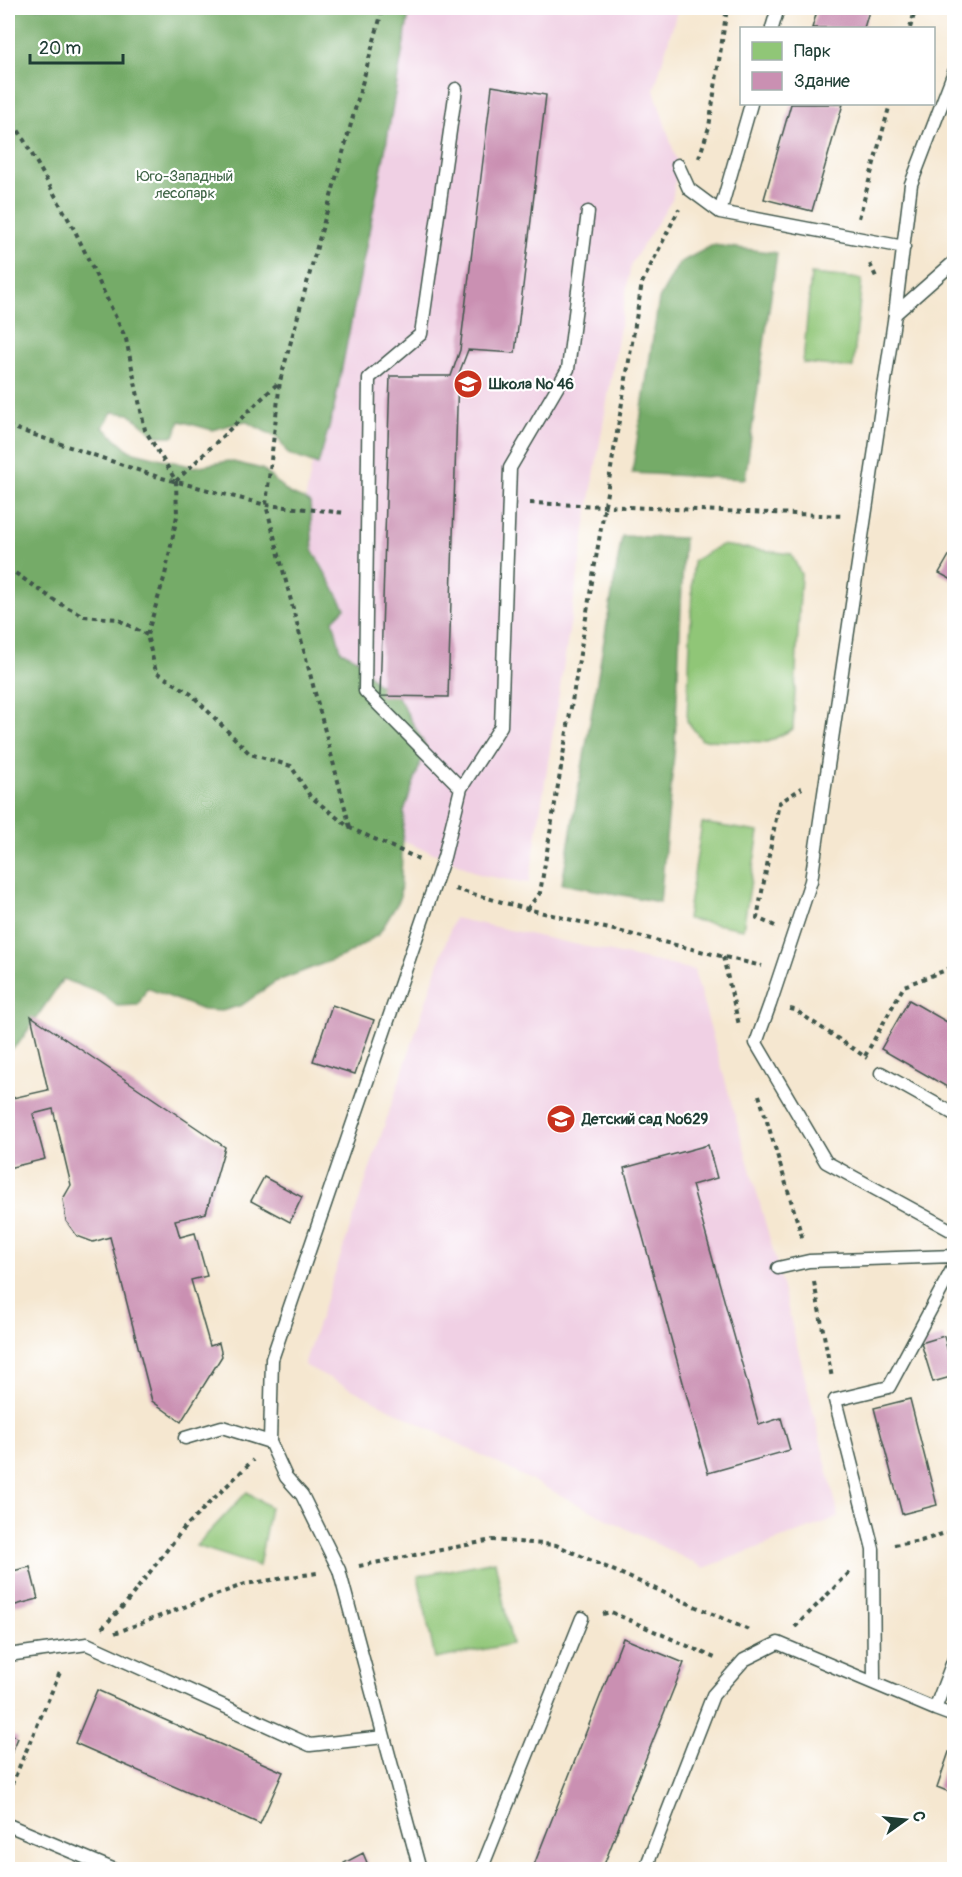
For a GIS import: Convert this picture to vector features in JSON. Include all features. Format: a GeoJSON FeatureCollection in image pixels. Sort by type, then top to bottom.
{"type":"FeatureCollection","features":[{"type":"Feature","properties":{"kind":"lane"},"geometry":{"type":"LineString","coordinates":[[772,27],[778,8]]}},
{"type":"Feature","properties":{"kind":"lane"},"geometry":{"type":"LineString","coordinates":[[954,72],[911,184],[896,314],[811,881],[771,1005],[756,1042],[826,1162],[954,1232]]}},
{"type":"Feature","properties":{"kind":"lane"},"geometry":{"type":"LineString","coordinates":[[456,89],[421,334],[369,378],[365,691],[461,788]]}},
{"type":"Feature","properties":{"kind":"lane"},"geometry":{"type":"LineString","coordinates":[[720,212],[751,105]]}},
{"type":"Feature","properties":{"kind":"lane"},"geometry":{"type":"LineString","coordinates":[[678,165],[689,189],[720,212],[903,247]]}},
{"type":"Feature","properties":{"kind":"lane"},"geometry":{"type":"LineString","coordinates":[[420,1869],[339,1570],[302,1495],[286,1477],[270,1443],[272,1359],[444,858],[461,788],[501,726],[510,468],[568,369],[588,212]]}},
{"type":"Feature","properties":{"kind":"lane"},"geometry":{"type":"LineString","coordinates":[[896,314],[954,262]]}},
{"type":"Feature","properties":{"kind":"lane"},"geometry":{"type":"LineString","coordinates":[[881,1073],[954,1114]]}},
{"type":"Feature","properties":{"kind":"lane"},"geometry":{"type":"LineString","coordinates":[[778,1268],[809,1261],[954,1256]]}},
{"type":"Feature","properties":{"kind":"lane"},"geometry":{"type":"LineString","coordinates":[[874,1683],[873,1549],[835,1400],[889,1387],[954,1266]]}},
{"type":"Feature","properties":{"kind":"lane"},"geometry":{"type":"LineString","coordinates":[[185,1437],[222,1427],[270,1443]]}},
{"type":"Feature","properties":{"kind":"lane"},"geometry":{"type":"LineString","coordinates":[[480,1869],[582,1618]]}},
{"type":"Feature","properties":{"kind":"lane"},"geometry":{"type":"LineString","coordinates":[[645,1869],[713,1695],[744,1660],[778,1643],[954,1716]]}},
{"type":"Feature","properties":{"kind":"lane"},"geometry":{"type":"LineString","coordinates":[[8,1655],[87,1644],[310,1745],[384,1737]]}},
{"type":"Feature","properties":{"kind":"lane"},"geometry":{"type":"LineString","coordinates":[[934,1709],[954,1659]]}},
{"type":"Feature","properties":{"kind":"lane"},"geometry":{"type":"LineString","coordinates":[[8,1825],[115,1869]]}},
{"type":"Feature","properties":{"kind":"path"},"geometry":{"type":"LineString","coordinates":[[350,828],[266,505],[280,381],[383,8]]}},
{"type":"Feature","properties":{"kind":"path"},"geometry":{"type":"LineString","coordinates":[[527,909],[540,893],[642,283],[689,189],[709,127],[727,8]]}},
{"type":"Feature","properties":{"kind":"path"},"geometry":{"type":"LineString","coordinates":[[910,27],[916,8]]}},
{"type":"Feature","properties":{"kind":"path"},"geometry":{"type":"LineString","coordinates":[[877,280],[856,230],[890,105]]}},
{"type":"Feature","properties":{"kind":"path"},"geometry":{"type":"LineString","coordinates":[[8,116],[20,133],[75,231],[126,339],[145,430],[176,481],[177,516],[165,575],[147,635],[156,672],[191,694],[250,754],[291,766],[310,796],[350,828],[418,857],[435,883],[527,909],[766,966],[764,975]]}},
{"type":"Feature","properties":{"kind":"path"},"geometry":{"type":"LineString","coordinates":[[176,481],[280,381]]}},
{"type":"Feature","properties":{"kind":"path"},"geometry":{"type":"LineString","coordinates":[[8,426],[158,477],[266,505],[303,511],[368,515]]}},
{"type":"Feature","properties":{"kind":"path"},"geometry":{"type":"LineString","coordinates":[[508,503],[846,516],[844,528]]}},
{"type":"Feature","properties":{"kind":"path"},"geometry":{"type":"LineString","coordinates":[[8,568],[57,602],[84,616],[117,619],[147,635]]}},
{"type":"Feature","properties":{"kind":"path"},"geometry":{"type":"LineString","coordinates":[[780,927],[758,918],[779,803],[807,784]]}},
{"type":"Feature","properties":{"kind":"path"},"geometry":{"type":"LineString","coordinates":[[723,956],[740,1030]]}},
{"type":"Feature","properties":{"kind":"path"},"geometry":{"type":"LineString","coordinates":[[795,1011],[865,1056],[904,986],[954,967]]}},
{"type":"Feature","properties":{"kind":"path"},"geometry":{"type":"LineString","coordinates":[[756,1085],[809,1261]]}},
{"type":"Feature","properties":{"kind":"path"},"geometry":{"type":"LineString","coordinates":[[815,1285],[835,1400]]}},
{"type":"Feature","properties":{"kind":"path"},"geometry":{"type":"LineString","coordinates":[[184,1528],[270,1443]]}},
{"type":"Feature","properties":{"kind":"path"},"geometry":{"type":"LineString","coordinates":[[87,1644],[245,1584],[339,1570],[492,1540],[556,1545],[778,1643],[873,1549],[921,1541],[954,1530]]}},
{"type":"Feature","properties":{"kind":"path"},"geometry":{"type":"LineString","coordinates":[[582,1618],[611,1612],[737,1668]]}},
{"type":"Feature","properties":{"kind":"shaded area","name":"Школа № 46"},"geometry":{"type":"Polygon","coordinates":[[[398,8],[678,8],[654,90],[678,165],[672,200],[631,264],[589,505],[529,883],[481,875],[444,857],[365,827],[299,534],[398,8]]]}},
{"type":"Feature","properties":{"kind":"shaded area","name":"Детский сад №629"},"geometry":{"type":"Polygon","coordinates":[[[454,918],[694,970],[778,1268],[839,1517],[704,1568],[304,1365],[454,918]]]}},
{"type":"Feature","properties":{"kind":"green space","name":"Юго-Западный лесопарк"},"geometry":{"type":"Polygon","coordinates":[[[8,8],[410,8],[385,151],[333,413],[318,465],[288,454],[278,438],[245,421],[212,430],[180,421],[174,436],[157,436],[129,414],[112,412],[103,427],[130,451],[194,467],[229,461],[262,469],[289,493],[310,502],[313,551],[345,608],[333,620],[341,651],[357,659],[377,684],[393,688],[426,747],[404,811],[400,899],[379,934],[348,954],[275,982],[242,1005],[222,1011],[203,1010],[147,988],[138,1005],[117,1006],[102,994],[63,979],[19,1043],[8,1052],[8,8]]]}},
{"type":"Feature","properties":{"kind":"green space"},"geometry":{"type":"Polygon","coordinates":[[[713,245],[777,253],[745,479],[632,473],[659,299],[679,263],[713,245]]]}},
{"type":"Feature","properties":{"kind":"green space"},"geometry":{"type":"Polygon","coordinates":[[[811,274],[862,279],[853,368],[803,363],[811,274]]]}},
{"type":"Feature","properties":{"kind":"green space"},"geometry":{"type":"Polygon","coordinates":[[[622,536],[684,538],[675,744],[660,902],[562,884],[622,536]]]}},
{"type":"Feature","properties":{"kind":"green space"},"geometry":{"type":"Polygon","coordinates":[[[721,545],[791,554],[801,574],[793,729],[768,742],[702,740],[687,721],[693,561],[721,545]]]}},
{"type":"Feature","properties":{"kind":"green space"},"geometry":{"type":"Polygon","coordinates":[[[702,823],[759,832],[743,929],[687,919],[702,823]]]}},
{"type":"Feature","properties":{"kind":"green space"},"geometry":{"type":"Polygon","coordinates":[[[247,1492],[270,1507],[259,1566],[196,1546],[247,1492]]]}},
{"type":"Feature","properties":{"kind":"green space"},"geometry":{"type":"Polygon","coordinates":[[[495,1561],[512,1644],[435,1659],[418,1576],[495,1561]]]}},
{"type":"Feature","properties":{"kind":"building"},"geometry":{"type":"Polygon","coordinates":[[[818,8],[870,8],[864,27],[812,27],[818,8]]]}},
{"type":"Feature","properties":{"kind":"building"},"geometry":{"type":"Polygon","coordinates":[[[492,86],[546,95],[515,353],[468,350],[458,376],[448,697],[380,696],[390,376],[451,376],[460,350],[492,86]]]}},
{"type":"Feature","properties":{"kind":"building"},"geometry":{"type":"Polygon","coordinates":[[[791,105],[843,105],[812,211],[764,199],[791,105]]]}},
{"type":"Feature","properties":{"kind":"building"},"geometry":{"type":"Polygon","coordinates":[[[954,547],[954,581],[939,573],[954,547]]]}},
{"type":"Feature","properties":{"kind":"building"},"geometry":{"type":"Polygon","coordinates":[[[909,1000],[954,1026],[954,1091],[881,1049],[909,1000]]]}},
{"type":"Feature","properties":{"kind":"building"},"geometry":{"type":"Polygon","coordinates":[[[332,1005],[374,1020],[355,1074],[313,1061],[332,1005]]]}},
{"type":"Feature","properties":{"kind":"building"},"geometry":{"type":"Polygon","coordinates":[[[31,1016],[225,1147],[206,1213],[175,1220],[180,1237],[195,1233],[207,1276],[191,1280],[210,1346],[219,1343],[222,1356],[181,1422],[152,1401],[110,1237],[93,1242],[77,1236],[66,1221],[63,1199],[71,1185],[53,1109],[33,1114],[45,1159],[8,1168],[8,1099],[48,1090],[31,1016]]]}},
{"type":"Feature","properties":{"kind":"building"},"geometry":{"type":"Polygon","coordinates":[[[708,1145],[717,1178],[692,1185],[759,1425],[781,1418],[790,1450],[708,1473],[624,1168],[708,1145]]]}},
{"type":"Feature","properties":{"kind":"building"},"geometry":{"type":"Polygon","coordinates":[[[264,1177],[302,1197],[290,1222],[251,1201],[264,1177]]]}},
{"type":"Feature","properties":{"kind":"building"},"geometry":{"type":"Polygon","coordinates":[[[944,1336],[954,1376],[933,1382],[921,1343],[944,1336]]]}},
{"type":"Feature","properties":{"kind":"building"},"geometry":{"type":"Polygon","coordinates":[[[910,1399],[937,1505],[902,1514],[874,1408],[910,1399]]]}},
{"type":"Feature","properties":{"kind":"building"},"geometry":{"type":"Polygon","coordinates":[[[30,1567],[38,1599],[8,1607],[8,1572],[30,1567]]]}},
{"type":"Feature","properties":{"kind":"building"},"geometry":{"type":"Polygon","coordinates":[[[623,1638],[684,1663],[602,1870],[532,1870],[623,1638]]]}},
{"type":"Feature","properties":{"kind":"building"},"geometry":{"type":"Polygon","coordinates":[[[97,1690],[283,1772],[260,1824],[75,1743],[97,1690]]]}},
{"type":"Feature","properties":{"kind":"building"},"geometry":{"type":"Polygon","coordinates":[[[8,1733],[18,1738],[8,1762],[8,1733]]]}},
{"type":"Feature","properties":{"kind":"building"},"geometry":{"type":"Polygon","coordinates":[[[949,1752],[954,1754],[954,1794],[937,1787],[949,1752]]]}},
{"type":"Feature","properties":{"kind":"building"},"geometry":{"type":"Polygon","coordinates":[[[363,1853],[370,1870],[347,1870],[344,1863],[363,1853]]]}},
{"type":"Feature","properties":{"kind":"place","name":"Школа № 46"},"geometry":{"type":"Point","coordinates":[468,384]}},
{"type":"Feature","properties":{"kind":"place","name":"Детский сад №629"},"geometry":{"type":"Point","coordinates":[561,1119]}}]}
